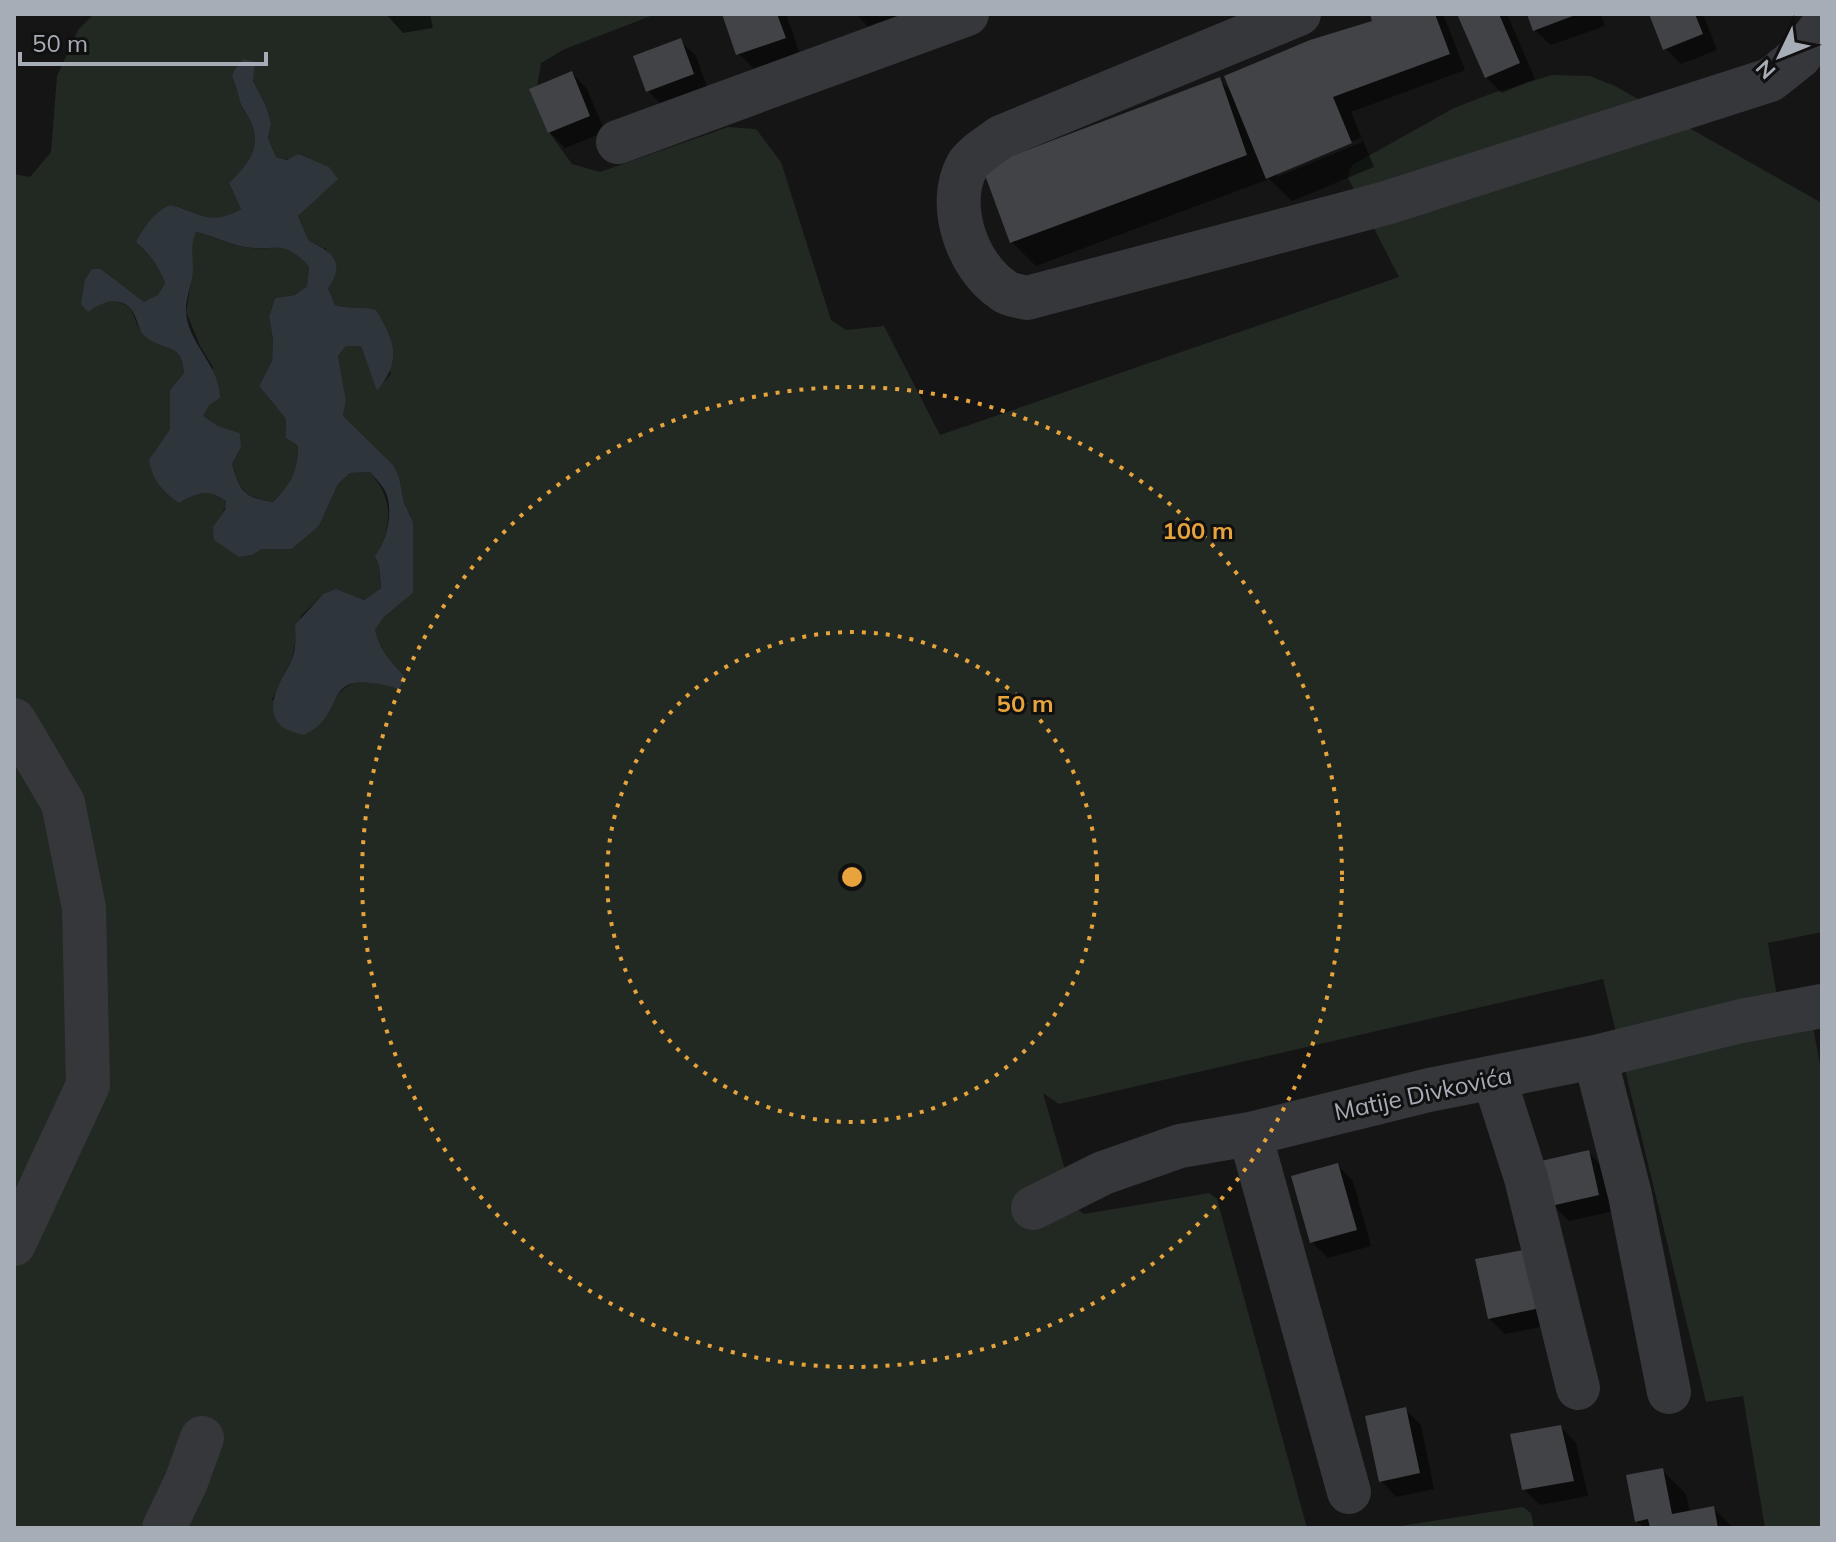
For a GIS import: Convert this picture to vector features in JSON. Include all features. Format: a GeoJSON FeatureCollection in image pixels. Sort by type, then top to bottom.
{"type":"FeatureCollection","features":[{"type":"Feature","properties":{"kind":"street"},"geometry":{"type":"LineString","coordinates":[[618,142],[967,14]]}},
{"type":"Feature","properties":{"kind":"street"},"geometry":{"type":"LineString","coordinates":[[1299,14],[1001,137],[968,164],[958,198],[962,228],[982,270],[1005,292],[1027,298],[1386,203],[1770,80],[1799,57],[1822,27]]}},
{"type":"Feature","properties":{"kind":"street"},"geometry":{"type":"LineString","coordinates":[[14,720],[63,803],[84,908],[88,1085],[14,1244]]}},
{"type":"Feature","properties":{"kind":"street","name":"Matije Divkovića"},"geometry":{"type":"LineString","coordinates":[[1033,1208],[1103,1173],[1180,1146],[1250,1134],[1429,1090],[1595,1057],[1741,1021],[1822,1006]]}},
{"type":"Feature","properties":{"kind":"street"},"geometry":{"type":"LineString","coordinates":[[1595,1057],[1630,1195],[1669,1392]]}},
{"type":"Feature","properties":{"kind":"street"},"geometry":{"type":"LineString","coordinates":[[1494,1078],[1526,1178],[1578,1388]]}},
{"type":"Feature","properties":{"kind":"street"},"geometry":{"type":"LineString","coordinates":[[1250,1134],[1349,1492]]}},
{"type":"Feature","properties":{"kind":"street"},"geometry":{"type":"LineString","coordinates":[[164,1528],[202,1438]]}},
{"type":"Feature","properties":{"kind":"shaded area"},"geometry":{"type":"Polygon","coordinates":[[[94,14],[656,14],[565,49],[541,63],[535,99],[549,132],[572,164],[600,172],[728,127],[756,129],[781,162],[831,320],[846,330],[884,326],[940,435],[1399,277],[1348,178],[1349,170],[1354,164],[1454,108],[1552,75],[1590,76],[1615,86],[1822,203],[1822,932],[1768,943],[1778,1003],[1807,997],[1822,1074],[1822,1528],[1765,1528],[1743,1396],[1706,1402],[1603,979],[1059,1104],[1043,1093],[1076,1208],[1084,1214],[1209,1193],[1217,1199],[1307,1528],[14,1528],[14,174],[30,177],[51,152],[57,76],[78,30],[94,14]],[[232,77],[255,137],[252,154],[229,183],[241,209],[220,217],[205,216],[170,205],[160,211],[136,242],[153,261],[165,283],[158,296],[144,302],[101,269],[99,304],[124,304],[147,337],[179,355],[184,373],[170,390],[170,429],[155,451],[179,503],[202,493],[214,494],[226,501],[220,521],[222,537],[239,557],[262,549],[292,549],[319,526],[338,484],[350,473],[370,472],[381,488],[387,502],[388,516],[381,555],[381,588],[364,600],[336,590],[323,594],[301,616],[292,658],[272,700],[326,716],[333,702],[348,686],[357,682],[405,677],[383,650],[375,630],[384,617],[413,593],[413,522],[404,503],[399,477],[343,416],[346,400],[338,356],[346,346],[361,346],[377,390],[391,374],[351,310],[335,305],[328,288],[326,249],[309,241],[298,216],[329,167],[276,157],[268,138],[271,123],[266,106],[253,81],[232,77]]]}},
{"type":"Feature","properties":{"kind":"shaded area"},"geometry":{"type":"Polygon","coordinates":[[[243,59],[255,62],[253,81],[266,106],[271,123],[268,138],[276,157],[287,160],[298,154],[329,167],[338,179],[298,216],[309,241],[325,249],[334,259],[336,272],[328,288],[335,305],[376,310],[388,332],[393,360],[377,391],[361,346],[346,346],[338,356],[346,400],[343,416],[393,465],[413,522],[413,593],[384,617],[375,630],[383,650],[405,677],[399,689],[372,683],[355,683],[344,687],[327,716],[303,735],[280,725],[273,708],[277,690],[293,656],[295,625],[323,594],[336,589],[364,600],[381,588],[375,556],[389,522],[385,491],[370,472],[350,473],[338,484],[319,526],[292,549],[262,549],[239,557],[214,540],[213,527],[225,510],[226,501],[214,494],[202,493],[179,503],[159,485],[150,467],[149,460],[170,429],[170,390],[184,373],[180,357],[172,349],[144,336],[126,305],[107,302],[88,312],[81,304],[85,280],[92,269],[101,269],[144,302],[158,295],[165,283],[153,261],[136,242],[159,211],[170,205],[205,216],[220,217],[241,209],[229,183],[252,154],[255,137],[232,77],[243,59]],[[196,232],[186,312],[192,334],[215,375],[220,398],[209,405],[203,416],[218,426],[240,433],[241,447],[232,464],[238,481],[249,495],[273,502],[292,477],[298,446],[286,438],[286,419],[259,386],[272,361],[273,339],[269,317],[275,298],[295,295],[307,286],[309,267],[286,249],[245,247],[196,232]]]}},
{"type":"Feature","properties":{"kind":"shaded area"},"geometry":{"type":"Polygon","coordinates":[[[195,232],[245,247],[286,249],[309,267],[307,286],[295,295],[275,298],[269,317],[273,339],[272,361],[259,386],[286,419],[286,438],[298,446],[293,477],[273,502],[250,495],[238,481],[232,464],[241,447],[240,433],[218,426],[202,416],[209,404],[213,367],[200,346],[186,312],[193,270],[191,246],[195,232]]]}},
{"type":"Feature","properties":{"kind":"shaded area"},"geometry":{"type":"Polygon","coordinates":[[[1523,1507],[1531,1513],[1534,1528],[1387,1528],[1523,1507]]]}},
{"type":"Feature","properties":{"kind":"building"},"geometry":{"type":"Polygon","coordinates":[[[722,14],[777,14],[786,38],[736,55],[722,14]]]}},
{"type":"Feature","properties":{"kind":"building"},"geometry":{"type":"Polygon","coordinates":[[[1370,14],[1435,14],[1450,54],[1333,97],[1352,143],[1266,179],[1224,76],[1310,40],[1372,21],[1370,14]]]}},
{"type":"Feature","properties":{"kind":"building"},"geometry":{"type":"Polygon","coordinates":[[[1457,14],[1499,14],[1520,63],[1485,78],[1457,14]]]}},
{"type":"Feature","properties":{"kind":"building"},"geometry":{"type":"Polygon","coordinates":[[[1527,14],[1578,14],[1533,31],[1527,14]]]}},
{"type":"Feature","properties":{"kind":"building"},"geometry":{"type":"Polygon","coordinates":[[[1649,14],[1695,14],[1703,34],[1663,50],[1649,14]]]}},
{"type":"Feature","properties":{"kind":"building"},"geometry":{"type":"Polygon","coordinates":[[[681,38],[694,74],[646,92],[633,56],[681,38]]]}},
{"type":"Feature","properties":{"kind":"building"},"geometry":{"type":"Polygon","coordinates":[[[572,71],[590,116],[548,133],[529,89],[572,71]]]}},
{"type":"Feature","properties":{"kind":"building"},"geometry":{"type":"Polygon","coordinates":[[[1220,77],[1247,155],[1010,243],[982,167],[1220,77]]]}},
{"type":"Feature","properties":{"kind":"building"},"geometry":{"type":"Polygon","coordinates":[[[1589,1150],[1599,1195],[1551,1206],[1541,1161],[1589,1150]]]}},
{"type":"Feature","properties":{"kind":"building"},"geometry":{"type":"Polygon","coordinates":[[[1338,1163],[1357,1230],[1310,1243],[1291,1176],[1338,1163]]]}},
{"type":"Feature","properties":{"kind":"building"},"geometry":{"type":"Polygon","coordinates":[[[1528,1249],[1540,1308],[1488,1319],[1475,1259],[1528,1249]]]}},
{"type":"Feature","properties":{"kind":"building"},"geometry":{"type":"Polygon","coordinates":[[[1406,1407],[1420,1473],[1379,1482],[1365,1416],[1406,1407]]]}},
{"type":"Feature","properties":{"kind":"building"},"geometry":{"type":"Polygon","coordinates":[[[1561,1425],[1574,1481],[1522,1490],[1510,1434],[1561,1425]]]}},
{"type":"Feature","properties":{"kind":"building"},"geometry":{"type":"Polygon","coordinates":[[[1663,1468],[1672,1514],[1714,1506],[1718,1528],[1650,1528],[1648,1519],[1635,1522],[1626,1475],[1663,1468]]]}}]}
